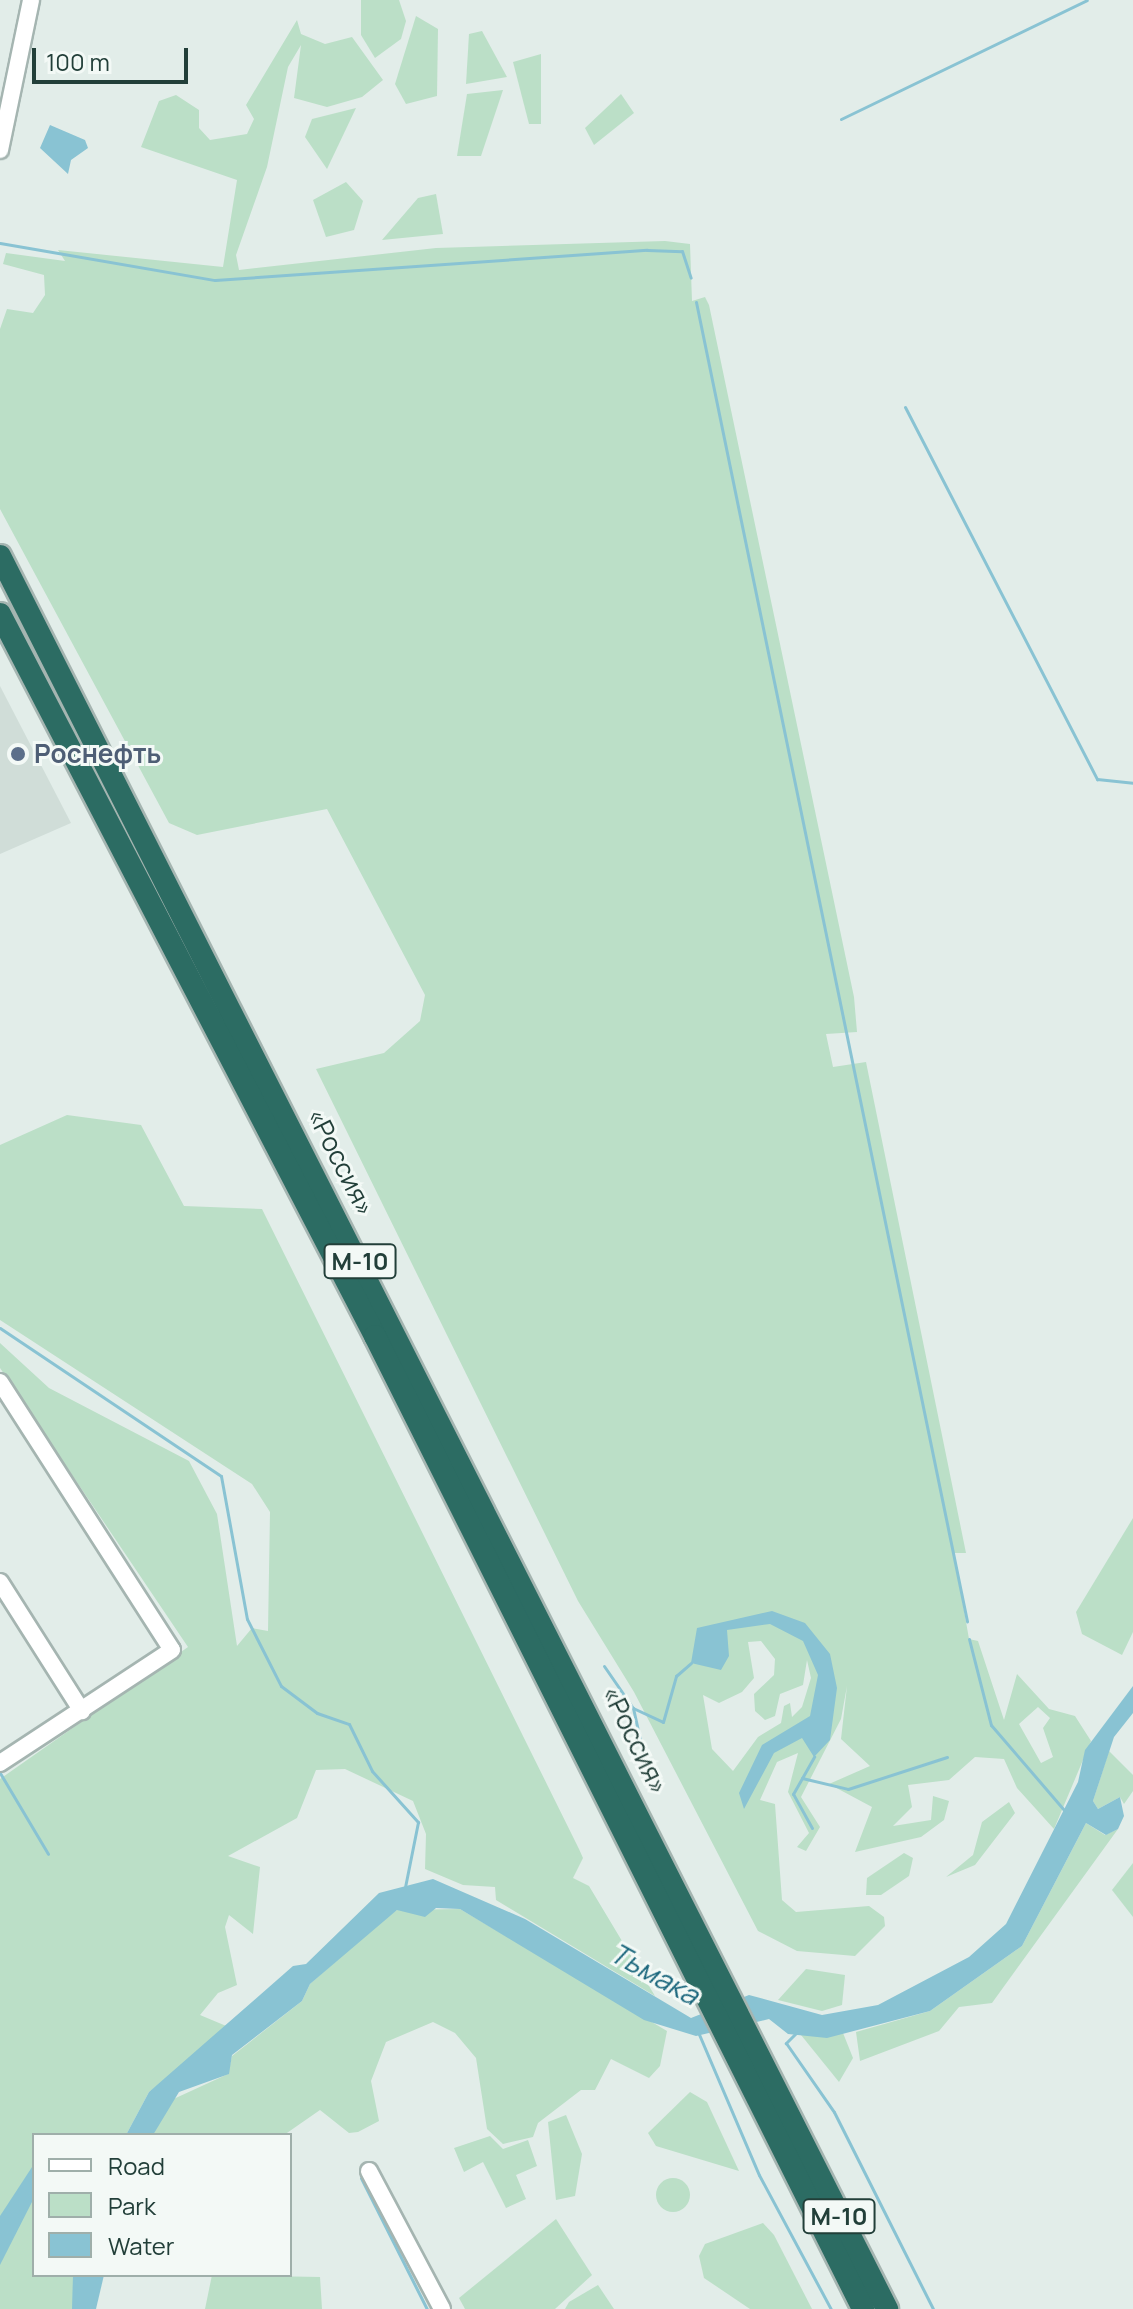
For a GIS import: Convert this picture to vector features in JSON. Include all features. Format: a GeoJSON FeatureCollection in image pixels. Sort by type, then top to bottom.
{"type":"FeatureCollection","features":[{"type":"Feature","properties":{"kind":"highway","name":"«Россия»"},"geometry":{"type":"LineString","coordinates":[[0,556],[602,1735],[713,1969],[887,2309]]}},
{"type":"Feature","properties":{"kind":"highway","name":"«Россия»"},"geometry":{"type":"LineString","coordinates":[[0,614],[375,1336],[729,2054],[821,2228]]}},
{"type":"Feature","properties":{"kind":"highway","name":"М-10"},"geometry":{"type":"LineString","coordinates":[[821,2228],[863,2309]]}},
{"type":"Feature","properties":{"kind":"street"},"geometry":{"type":"LineString","coordinates":[[0,150],[31,0]]}},
{"type":"Feature","properties":{"kind":"street"},"geometry":{"type":"LineString","coordinates":[[0,1382],[172,1650],[0,1763]]}},
{"type":"Feature","properties":{"kind":"street"},"geometry":{"type":"LineString","coordinates":[[0,1582],[82,1711]]}},
{"type":"Feature","properties":{"kind":"street"},"geometry":{"type":"LineString","coordinates":[[369,2171],[442,2309]]}},
{"type":"Feature","properties":{"kind":"street"},"geometry":{"type":"LineString","coordinates":[[821,2228],[850,2309]]}},
{"type":"Feature","properties":{"kind":"shaded area","name":"Роснефть"},"geometry":{"type":"Polygon","coordinates":[[[0,686],[71,823],[0,854],[0,686]]]}},
{"type":"Feature","properties":{"kind":"green space"},"geometry":{"type":"Polygon","coordinates":[[[361,0],[399,0],[406,21],[401,39],[375,58],[361,35],[361,0]]]}},
{"type":"Feature","properties":{"kind":"green space"},"geometry":{"type":"Polygon","coordinates":[[[416,16],[438,29],[437,96],[406,104],[395,84],[416,16]]]}},
{"type":"Feature","properties":{"kind":"green space"},"geometry":{"type":"Polygon","coordinates":[[[297,20],[301,34],[325,44],[352,37],[383,80],[362,97],[327,107],[294,98],[301,45],[288,67],[267,167],[236,255],[239,270],[436,248],[665,241],[690,244],[692,301],[705,297],[709,305],[854,997],[857,1032],[826,1034],[833,1067],[866,1062],[966,1553],[954,1553],[969,1639],[978,1641],[1004,1720],[1017,1674],[1049,1709],[1075,1716],[1091,1741],[1054,1829],[1017,1788],[1004,1759],[975,1757],[949,1780],[908,1785],[912,1807],[893,1826],[931,1820],[933,1796],[949,1801],[944,1820],[921,1837],[855,1852],[872,1807],[829,1784],[870,1766],[841,1739],[847,1686],[841,1719],[801,1797],[820,1827],[806,1851],[797,1847],[809,1833],[788,1792],[798,1753],[777,1762],[760,1800],[775,1804],[782,1900],[796,1912],[869,1906],[884,1917],[885,1926],[855,1956],[797,1951],[758,1931],[634,1692],[578,1601],[316,1069],[384,1053],[420,1021],[425,995],[327,809],[197,835],[169,823],[0,509],[0,329],[7,309],[33,313],[45,295],[44,275],[3,264],[6,253],[65,261],[58,250],[223,267],[237,180],[141,147],[159,101],[176,95],[199,110],[199,128],[210,140],[247,134],[254,119],[246,105],[297,20]],[[761,1641],[748,1642],[754,1678],[742,1692],[719,1703],[703,1695],[712,1749],[733,1771],[758,1737],[781,1723],[784,1706],[790,1703],[792,1717],[802,1707],[811,1678],[807,1660],[803,1685],[780,1694],[775,1716],[765,1720],[755,1711],[754,1694],[774,1675],[775,1659],[761,1641]],[[1038,1707],[1019,1724],[1041,1763],[1053,1757],[1043,1728],[1050,1718],[1038,1707]]]}},
{"type":"Feature","properties":{"kind":"green space"},"geometry":{"type":"Polygon","coordinates":[[[482,31],[507,77],[466,84],[469,34],[482,31]]]}},
{"type":"Feature","properties":{"kind":"green space"},"geometry":{"type":"Polygon","coordinates":[[[541,54],[541,124],[529,124],[513,62],[541,54]]]}},
{"type":"Feature","properties":{"kind":"green space"},"geometry":{"type":"Polygon","coordinates":[[[503,90],[481,156],[457,156],[467,94],[503,90]]]}},
{"type":"Feature","properties":{"kind":"green space"},"geometry":{"type":"Polygon","coordinates":[[[621,94],[634,113],[594,145],[585,128],[621,94]]]}},
{"type":"Feature","properties":{"kind":"green space"},"geometry":{"type":"Polygon","coordinates":[[[356,108],[327,169],[305,137],[312,119],[356,108]]]}},
{"type":"Feature","properties":{"kind":"green space"},"geometry":{"type":"Polygon","coordinates":[[[346,182],[363,201],[354,230],[326,237],[313,200],[346,182]]]}},
{"type":"Feature","properties":{"kind":"green space"},"geometry":{"type":"Polygon","coordinates":[[[436,194],[443,234],[382,240],[418,198],[436,194]]]}},
{"type":"Feature","properties":{"kind":"green space"},"geometry":{"type":"Polygon","coordinates":[[[67,1115],[141,1125],[184,1206],[262,1209],[579,1849],[583,1858],[573,1878],[589,1886],[655,1996],[496,1900],[495,1887],[463,1885],[425,1869],[426,1834],[413,1801],[345,1769],[316,1770],[297,1818],[228,1856],[260,1867],[253,1934],[229,1915],[225,1927],[237,1985],[218,1993],[200,2015],[231,2028],[149,2092],[127,2133],[32,2133],[32,2277],[80,2277],[72,2309],[0,2309],[0,1779],[188,1647],[0,1368],[0,1343],[49,1388],[189,1461],[217,1514],[237,1646],[252,1628],[268,1631],[270,1512],[252,1484],[0,1320],[0,1145],[67,1115]]]}},
{"type":"Feature","properties":{"kind":"green space"},"geometry":{"type":"Polygon","coordinates":[[[1133,1518],[1133,1632],[1122,1655],[1082,1634],[1076,1612],[1133,1518]]]}},
{"type":"Feature","properties":{"kind":"green space"},"geometry":{"type":"Polygon","coordinates":[[[1109,1751],[1133,1775],[1133,1791],[1124,1804],[1120,1797],[1098,1809],[1093,1801],[1109,1751]]]}},
{"type":"Feature","properties":{"kind":"green space"},"geometry":{"type":"Polygon","coordinates":[[[1009,1802],[1015,1813],[975,1865],[946,1877],[973,1855],[982,1822],[1009,1802]]]}},
{"type":"Feature","properties":{"kind":"green space"},"geometry":{"type":"Polygon","coordinates":[[[1086,1823],[1105,1835],[1118,1829],[992,2003],[959,2007],[939,2031],[860,2061],[856,2032],[930,2011],[1022,1946],[1086,1823]]]}},
{"type":"Feature","properties":{"kind":"green space"},"geometry":{"type":"Polygon","coordinates":[[[904,1853],[913,1858],[909,1876],[881,1895],[866,1895],[867,1878],[904,1853]]]}},
{"type":"Feature","properties":{"kind":"green space"},"geometry":{"type":"Polygon","coordinates":[[[1133,1863],[1133,1917],[1112,1890],[1133,1863]]]}},
{"type":"Feature","properties":{"kind":"green space"},"geometry":{"type":"Polygon","coordinates":[[[460,1909],[667,2031],[660,2066],[649,2078],[611,2059],[595,2090],[581,2090],[538,2123],[533,2137],[503,2144],[487,2129],[476,2058],[455,2033],[433,2022],[386,2042],[371,2081],[379,2121],[358,2132],[349,2133],[320,2110],[287,2133],[154,2133],[167,2102],[228,2074],[232,2056],[302,2001],[310,1984],[397,1910],[460,1909]]]}},
{"type":"Feature","properties":{"kind":"green space"},"geometry":{"type":"Polygon","coordinates":[[[806,1969],[845,1975],[842,2005],[822,2011],[778,2000],[806,1969]]]}},
{"type":"Feature","properties":{"kind":"green space"},"geometry":{"type":"Polygon","coordinates":[[[843,2033],[853,2058],[839,2082],[801,2035],[843,2033]]]}},
{"type":"Feature","properties":{"kind":"green space"},"geometry":{"type":"Polygon","coordinates":[[[690,2092],[707,2102],[739,2171],[656,2146],[648,2133],[690,2092]]]}},
{"type":"Feature","properties":{"kind":"green space"},"geometry":{"type":"Polygon","coordinates":[[[566,2115],[582,2154],[575,2196],[556,2200],[548,2122],[566,2115]]]}},
{"type":"Feature","properties":{"kind":"green space"},"geometry":{"type":"Polygon","coordinates":[[[490,2136],[503,2149],[528,2140],[537,2166],[516,2175],[526,2199],[506,2208],[483,2162],[464,2172],[454,2148],[490,2136]]]}},
{"type":"Feature","properties":{"kind":"green space"},"geometry":{"type":"Polygon","coordinates":[[[673,2178],[685,2183],[690,2195],[685,2207],[673,2212],[661,2207],[656,2195],[661,2183],[673,2178]]]}},
{"type":"Feature","properties":{"kind":"green space"},"geometry":{"type":"Polygon","coordinates":[[[556,2219],[592,2275],[555,2309],[465,2309],[459,2298],[556,2219]]]}},
{"type":"Feature","properties":{"kind":"green space"},"geometry":{"type":"Polygon","coordinates":[[[763,2223],[774,2235],[812,2309],[750,2309],[704,2278],[699,2256],[705,2244],[763,2223]]]}},
{"type":"Feature","properties":{"kind":"green space"},"geometry":{"type":"Polygon","coordinates":[[[212,2277],[320,2277],[322,2309],[205,2309],[212,2277]]]}},
{"type":"Feature","properties":{"kind":"green space"},"geometry":{"type":"Polygon","coordinates":[[[598,2285],[614,2309],[565,2309],[569,2302],[598,2285]]]}},
{"type":"Feature","properties":{"kind":"water"},"geometry":{"type":"Polygon","coordinates":[[[50,125],[85,140],[88,148],[71,160],[68,174],[40,148],[50,125]]]}},
{"type":"Feature","properties":{"kind":"water"},"geometry":{"type":"Polygon","coordinates":[[[772,1611],[805,1623],[830,1654],[837,1688],[830,1740],[814,1757],[802,1738],[774,1753],[744,1809],[739,1793],[762,1745],[810,1716],[818,1675],[803,1641],[770,1624],[727,1630],[729,1656],[721,1670],[691,1663],[697,1628],[772,1611]]]}},
{"type":"Feature","properties":{"kind":"water"},"geometry":{"type":"Polygon","coordinates":[[[1133,1686],[1133,1713],[1114,1737],[1093,1801],[1098,1809],[1120,1797],[1124,1816],[1118,1829],[1106,1835],[1086,1823],[1022,1946],[930,2011],[827,2038],[788,2034],[769,2019],[696,2036],[644,2020],[460,1909],[436,1908],[425,1917],[397,1910],[310,1984],[302,2001],[232,2055],[229,2074],[179,2092],[154,2133],[127,2133],[149,2092],[293,1966],[306,1964],[379,1893],[433,1879],[525,1919],[691,2018],[749,1995],[822,2015],[878,2005],[969,1957],[1006,1924],[1078,1782],[1085,1750],[1133,1686]]]}},
{"type":"Feature","properties":{"kind":"water"},"geometry":{"type":"Polygon","coordinates":[[[32,2167],[32,2202],[0,2265],[0,2216],[32,2167]]]}},
{"type":"Feature","properties":{"kind":"water"},"geometry":{"type":"Polygon","coordinates":[[[73,2277],[104,2277],[96,2309],[72,2309],[73,2277]]]}},
{"type":"Feature","properties":{"kind":"waterway"},"geometry":{"type":"LineString","coordinates":[[841,119],[1087,0]]}},
{"type":"Feature","properties":{"kind":"waterway"},"geometry":{"type":"LineString","coordinates":[[0,243],[215,280],[647,250],[682,251],[691,278]]}},
{"type":"Feature","properties":{"kind":"waterway"},"geometry":{"type":"LineString","coordinates":[[696,302],[967,1621]]}},
{"type":"Feature","properties":{"kind":"waterway"},"geometry":{"type":"LineString","coordinates":[[905,407],[1097,779],[1133,783]]}},
{"type":"Feature","properties":{"kind":"waterway"},"geometry":{"type":"LineString","coordinates":[[0,1328],[221,1476],[247,1619],[281,1686],[317,1713],[349,1724],[372,1771],[418,1822],[405,1887]]}},
{"type":"Feature","properties":{"kind":"waterway"},"geometry":{"type":"LineString","coordinates":[[969,1639],[991,1725],[1064,1810]]}},
{"type":"Feature","properties":{"kind":"waterway"},"geometry":{"type":"LineString","coordinates":[[633,1708],[663,1722],[676,1676],[691,1663]]}},
{"type":"Feature","properties":{"kind":"waterway"},"geometry":{"type":"LineString","coordinates":[[604,1666],[633,1708],[646,1766]]}},
{"type":"Feature","properties":{"kind":"waterway"},"geometry":{"type":"LineString","coordinates":[[812,1828],[793,1794],[814,1757]]}},
{"type":"Feature","properties":{"kind":"waterway"},"geometry":{"type":"LineString","coordinates":[[802,1778],[848,1789],[947,1757]]}},
{"type":"Feature","properties":{"kind":"waterway"},"geometry":{"type":"LineString","coordinates":[[0,1773],[48,1854]]}},
{"type":"Feature","properties":{"kind":"waterway"},"geometry":{"type":"LineString","coordinates":[[698,2032],[759,2175],[831,2309]]}},
{"type":"Feature","properties":{"kind":"waterway"},"geometry":{"type":"LineString","coordinates":[[797,2032],[786,2043],[834,2112],[933,2309]]}},
{"type":"Feature","properties":{"kind":"waterway"},"geometry":{"type":"LineString","coordinates":[[361,2178],[427,2309]]}},
{"type":"Feature","properties":{"kind":"place","name":"Роснефть"},"geometry":{"type":"Point","coordinates":[18,754]}},
{"type":"Feature","properties":{"kind":"water label","name":"Тьмака"},"geometry":{"type":"Point","coordinates":[655,1973]}}]}
